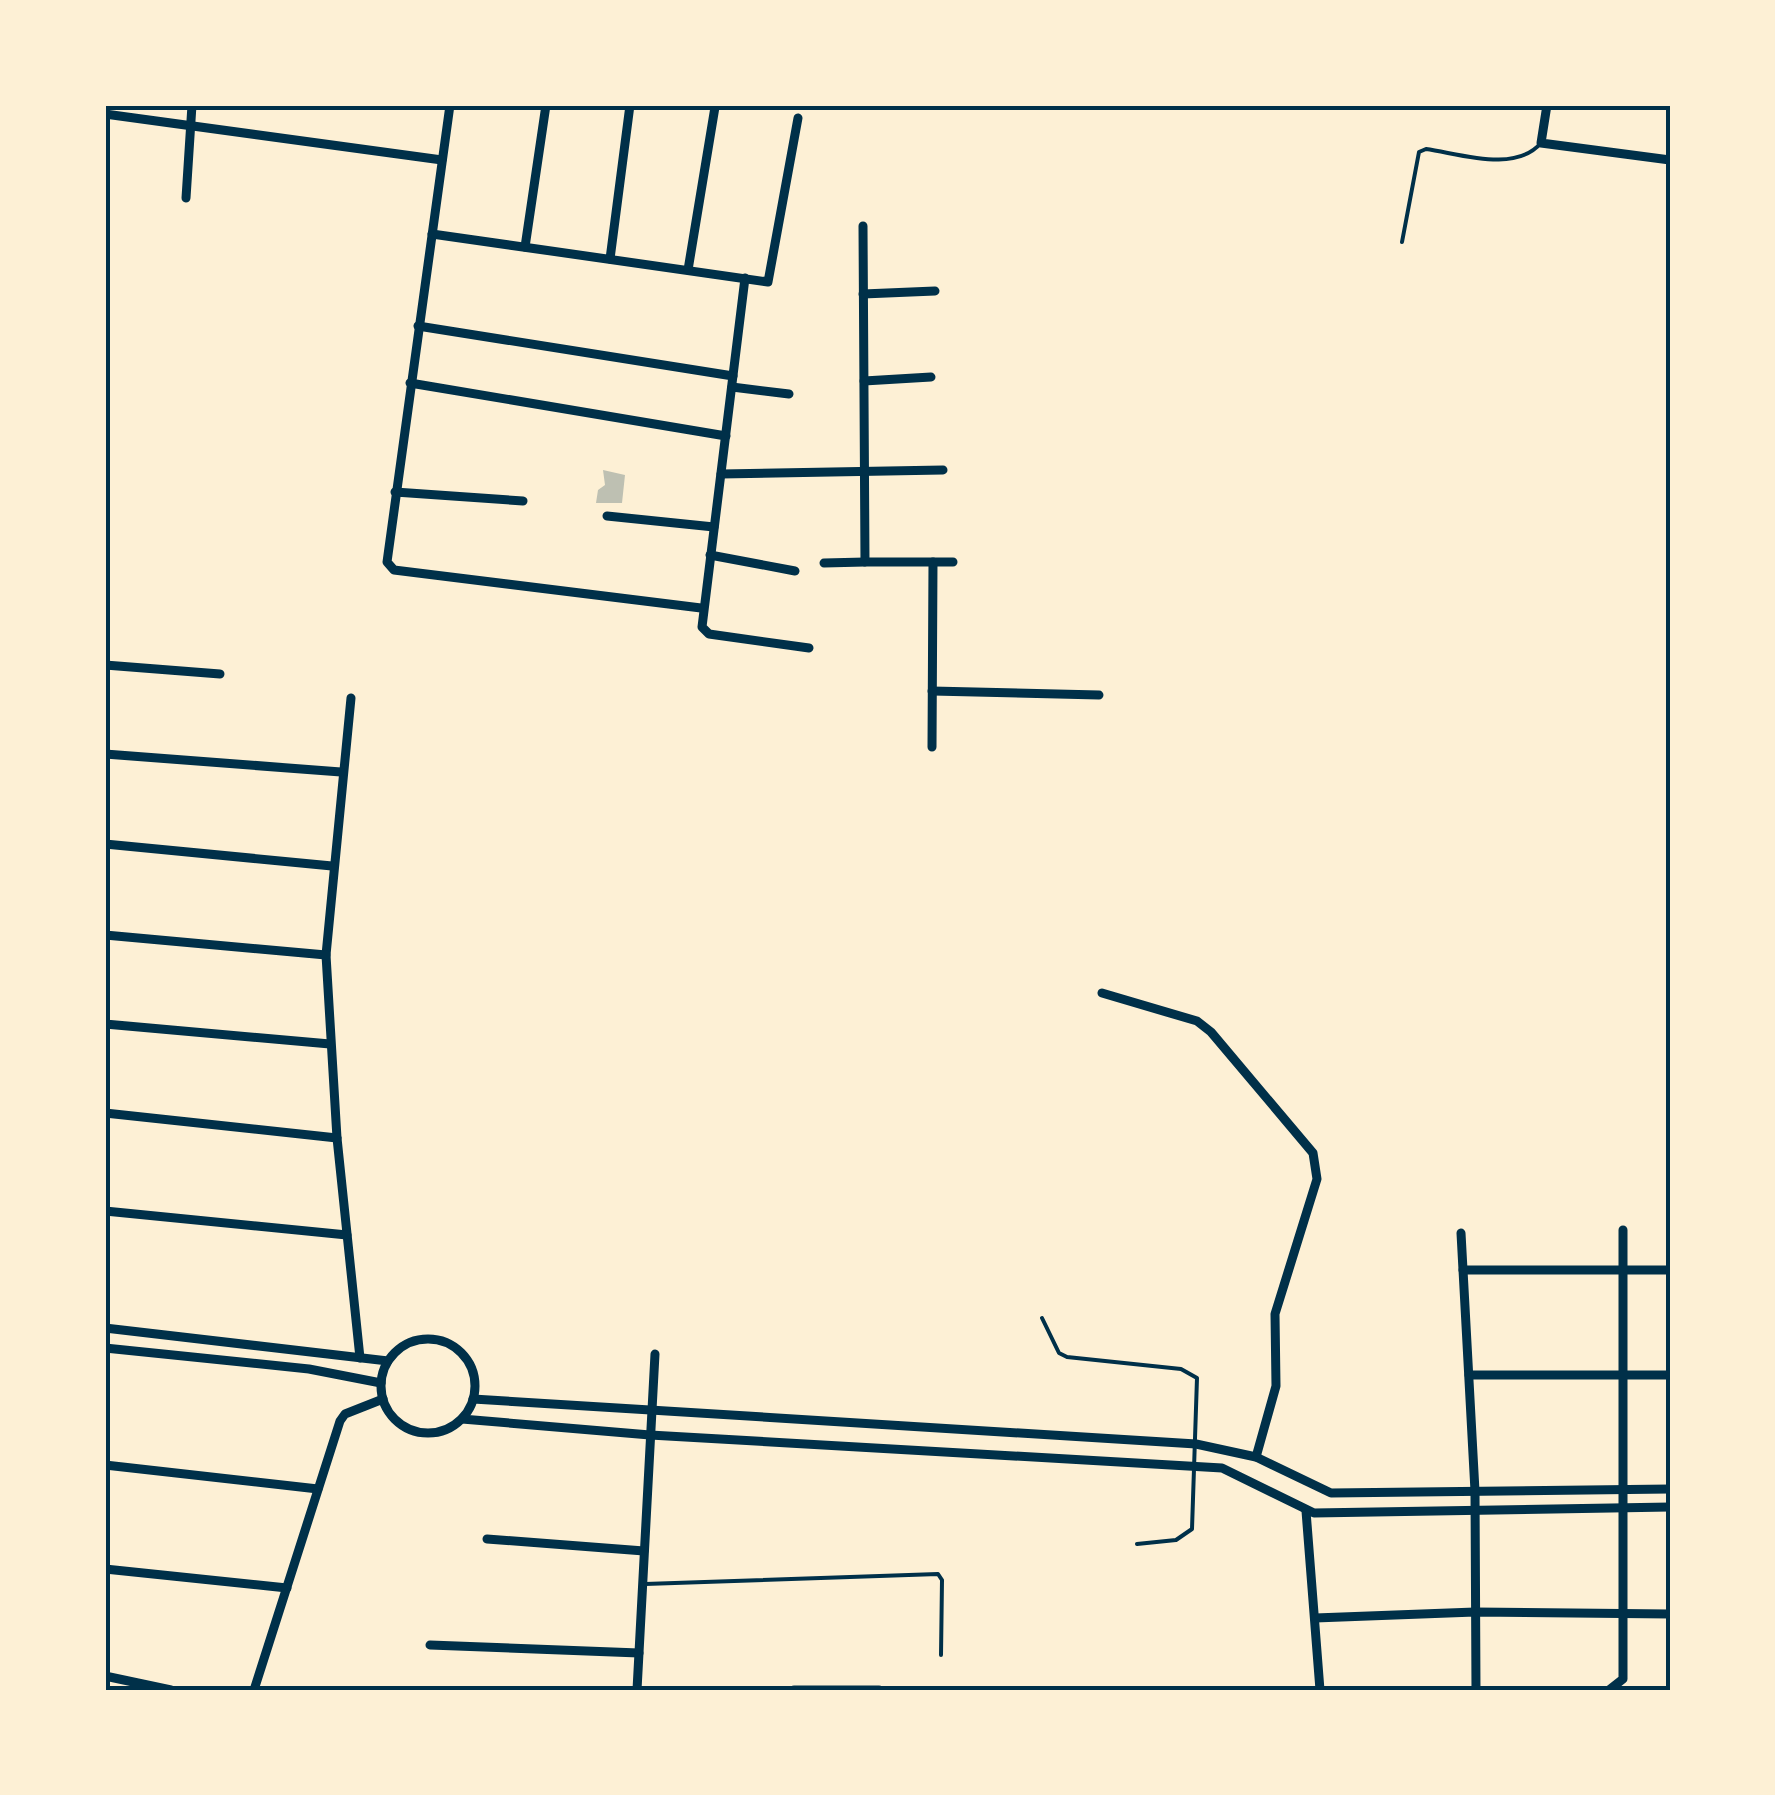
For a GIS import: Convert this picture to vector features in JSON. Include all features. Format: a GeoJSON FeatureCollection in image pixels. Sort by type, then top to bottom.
{"type":"FeatureCollection","features":[{"type":"Feature","properties":{"kind":"street"},"geometry":{"type":"LineString","coordinates":[[186,198],[192,105]]}},
{"type":"Feature","properties":{"kind":"street"},"geometry":{"type":"LineString","coordinates":[[450,105],[386,552],[394,570],[701,608]]}},
{"type":"Feature","properties":{"kind":"street"},"geometry":{"type":"LineString","coordinates":[[526,247],[546,105]]}},
{"type":"Feature","properties":{"kind":"street"},"geometry":{"type":"LineString","coordinates":[[610,259],[630,105]]}},
{"type":"Feature","properties":{"kind":"street"},"geometry":{"type":"LineString","coordinates":[[1546,105],[1542,143],[1670,160]]}},
{"type":"Feature","properties":{"kind":"street"},"geometry":{"type":"LineString","coordinates":[[688,270],[715,107]]}},
{"type":"Feature","properties":{"kind":"street"},"geometry":{"type":"LineString","coordinates":[[105,114],[442,160]]}},
{"type":"Feature","properties":{"kind":"street"},"geometry":{"type":"LineString","coordinates":[[432,234],[768,282],[798,118]]}},
{"type":"Feature","properties":{"kind":"street"},"geometry":{"type":"LineString","coordinates":[[863,226],[865,562]]}},
{"type":"Feature","properties":{"kind":"street"},"geometry":{"type":"LineString","coordinates":[[744,278],[701,608],[702,627],[709,634],[808,648]]}},
{"type":"Feature","properties":{"kind":"street"},"geometry":{"type":"LineString","coordinates":[[863,294],[936,291]]}},
{"type":"Feature","properties":{"kind":"street"},"geometry":{"type":"LineString","coordinates":[[418,326],[789,394]]}},
{"type":"Feature","properties":{"kind":"street"},"geometry":{"type":"LineString","coordinates":[[864,381],[931,377]]}},
{"type":"Feature","properties":{"kind":"street"},"geometry":{"type":"LineString","coordinates":[[410,384],[726,436]]}},
{"type":"Feature","properties":{"kind":"street"},"geometry":{"type":"LineString","coordinates":[[721,474],[943,470]]}},
{"type":"Feature","properties":{"kind":"street"},"geometry":{"type":"LineString","coordinates":[[394,492],[523,502]]}},
{"type":"Feature","properties":{"kind":"street"},"geometry":{"type":"LineString","coordinates":[[607,516],[714,527]]}},
{"type":"Feature","properties":{"kind":"street"},"geometry":{"type":"LineString","coordinates":[[710,556],[795,571]]}},
{"type":"Feature","properties":{"kind":"street"},"geometry":{"type":"LineString","coordinates":[[932,562],[932,747]]}},
{"type":"Feature","properties":{"kind":"street"},"geometry":{"type":"LineString","coordinates":[[824,563],[954,562]]}},
{"type":"Feature","properties":{"kind":"street"},"geometry":{"type":"LineString","coordinates":[[105,665],[220,674]]}},
{"type":"Feature","properties":{"kind":"street"},"geometry":{"type":"LineString","coordinates":[[932,692],[1100,695]]}},
{"type":"Feature","properties":{"kind":"street"},"geometry":{"type":"LineString","coordinates":[[350,698],[340,772],[326,955],[330,1044],[360,1358]]}},
{"type":"Feature","properties":{"kind":"street"},"geometry":{"type":"LineString","coordinates":[[105,754],[340,772]]}},
{"type":"Feature","properties":{"kind":"street"},"geometry":{"type":"LineString","coordinates":[[105,844],[332,866]]}},
{"type":"Feature","properties":{"kind":"street"},"geometry":{"type":"LineString","coordinates":[[105,935],[326,955]]}},
{"type":"Feature","properties":{"kind":"street"},"geometry":{"type":"LineString","coordinates":[[1102,993],[1197,1022],[1211,1032],[1313,1153],[1316,1179],[1275,1314],[1276,1386],[1256,1458]]}},
{"type":"Feature","properties":{"kind":"street"},"geometry":{"type":"LineString","coordinates":[[105,1024],[330,1044]]}},
{"type":"Feature","properties":{"kind":"street"},"geometry":{"type":"LineString","coordinates":[[105,1113],[338,1138]]}},
{"type":"Feature","properties":{"kind":"street"},"geometry":{"type":"LineString","coordinates":[[105,1211],[347,1236]]}},
{"type":"Feature","properties":{"kind":"street"},"geometry":{"type":"LineString","coordinates":[[1609,1690],[1624,1679],[1624,1230]]}},
{"type":"Feature","properties":{"kind":"street"},"geometry":{"type":"LineString","coordinates":[[1461,1233],[1475,1492],[1476,1690]]}},
{"type":"Feature","properties":{"kind":"street"},"geometry":{"type":"LineString","coordinates":[[1462,1270],[1670,1270]]}},
{"type":"Feature","properties":{"kind":"street"},"geometry":{"type":"LineString","coordinates":[[105,1328],[388,1362]]}},
{"type":"Feature","properties":{"kind":"street"},"geometry":{"type":"LineString","coordinates":[[424,1339],[451,1346],[470,1366],[473,1399],[462,1419],[435,1434],[420,1433],[393,1419],[381,1383],[388,1362],[410,1342],[424,1339]]}},
{"type":"Feature","properties":{"kind":"street"},"geometry":{"type":"LineString","coordinates":[[105,1348],[309,1369],[381,1383]]}},
{"type":"Feature","properties":{"kind":"street"},"geometry":{"type":"LineString","coordinates":[[637,1690],[655,1354]]}},
{"type":"Feature","properties":{"kind":"street"},"geometry":{"type":"LineString","coordinates":[[1468,1375],[1670,1374]]}},
{"type":"Feature","properties":{"kind":"street"},"geometry":{"type":"LineString","coordinates":[[254,1690],[345,1414],[383,1398]]}},
{"type":"Feature","properties":{"kind":"street"},"geometry":{"type":"LineString","coordinates":[[473,1399],[1196,1444],[1256,1458],[1331,1493],[1670,1489]]}},
{"type":"Feature","properties":{"kind":"street"},"geometry":{"type":"LineString","coordinates":[[462,1419],[650,1435],[1194,1466],[1237,1472],[1306,1511],[1670,1507]]}},
{"type":"Feature","properties":{"kind":"street"},"geometry":{"type":"LineString","coordinates":[[105,1465],[318,1489]]}},
{"type":"Feature","properties":{"kind":"street"},"geometry":{"type":"LineString","coordinates":[[1306,1511],[1320,1690]]}},
{"type":"Feature","properties":{"kind":"street"},"geometry":{"type":"LineString","coordinates":[[487,1540],[644,1551]]}},
{"type":"Feature","properties":{"kind":"street"},"geometry":{"type":"LineString","coordinates":[[105,1569],[287,1588]]}},
{"type":"Feature","properties":{"kind":"street"},"geometry":{"type":"LineString","coordinates":[[1314,1618],[1475,1612],[1670,1614]]}},
{"type":"Feature","properties":{"kind":"street"},"geometry":{"type":"LineString","coordinates":[[430,1645],[639,1653]]}},
{"type":"Feature","properties":{"kind":"street"},"geometry":{"type":"LineString","coordinates":[[105,1676],[171,1690]]}},
{"type":"Feature","properties":{"kind":"street"},"geometry":{"type":"LineString","coordinates":[[794,1690],[879,1690]]}},
{"type":"Feature","properties":{"kind":"lane"},"geometry":{"type":"LineString","coordinates":[[1402,242],[1419,152],[1426,149],[1513,160],[1532,154],[1542,143]]}},
{"type":"Feature","properties":{"kind":"lane"},"geometry":{"type":"LineString","coordinates":[[1042,1318],[1060,1353],[1067,1357],[1190,1370],[1200,1385],[1192,1529],[1176,1540],[1137,1544]]}},
{"type":"Feature","properties":{"kind":"lane"},"geometry":{"type":"LineString","coordinates":[[643,1584],[931,1573],[942,1580],[941,1655]]}},
{"type":"Feature","properties":{"kind":"building"},"geometry":{"type":"Polygon","coordinates":[[[603,470],[625,475],[622,503],[596,503],[598,490],[605,485],[603,470]]]}}]}
